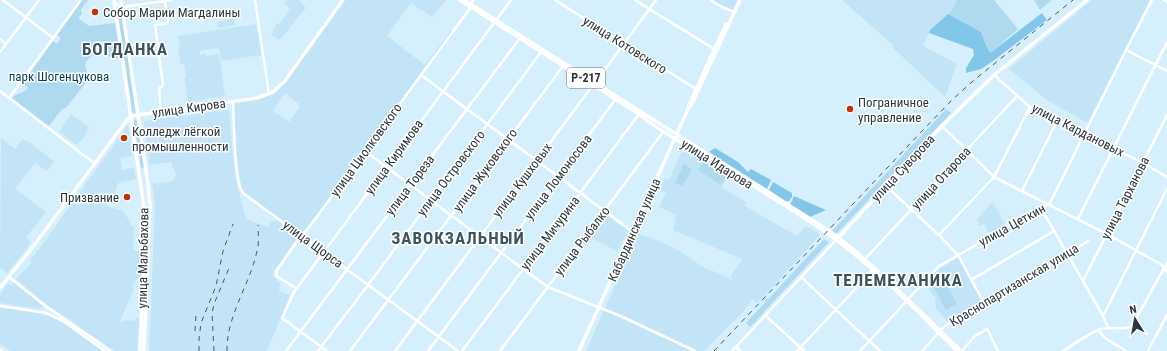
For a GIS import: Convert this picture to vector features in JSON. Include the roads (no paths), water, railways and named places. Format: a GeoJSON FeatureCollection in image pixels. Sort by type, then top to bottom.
{"type":"FeatureCollection","features":[{"type":"Feature","properties":{"kind":"main road","name":"улица Мальбахова"},"geometry":{"type":"LineString","coordinates":[[114,0],[119,7],[138,115],[150,206],[144,351]]}},
{"type":"Feature","properties":{"kind":"main road","name":"улица Мальбахова"},"geometry":{"type":"LineString","coordinates":[[121,0],[119,7],[131,116],[146,222],[140,351]]}},
{"type":"Feature","properties":{"kind":"main road","name":"улица Кирова"},"geometry":{"type":"LineString","coordinates":[[131,116],[257,98],[269,94],[284,82],[343,0]]}},
{"type":"Feature","properties":{"kind":"main road","name":"улица Идарова"},"geometry":{"type":"LineString","coordinates":[[460,0],[471,4]]}},
{"type":"Feature","properties":{"kind":"main road","name":"улица Идарова"},"geometry":{"type":"LineString","coordinates":[[464,0],[541,52],[594,84],[615,100],[639,114],[663,131],[676,136]]}},
{"type":"Feature","properties":{"kind":"main road","name":"Кабардинская улица"},"geometry":{"type":"LineString","coordinates":[[688,109],[691,106],[738,0]]}},
{"type":"Feature","properties":{"kind":"main road","name":"улица Суворова"},"geometry":{"type":"LineString","coordinates":[[837,239],[942,126],[994,75],[1087,0]]}},
{"type":"Feature","properties":{"kind":"main road","name":"Кабардинская улица"},"geometry":{"type":"LineString","coordinates":[[579,351],[714,49],[733,11]]}},
{"type":"Feature","properties":{"kind":"main road","name":"улица Идарова"},"geometry":{"type":"LineString","coordinates":[[495,21],[837,239],[865,259],[939,331],[962,351]]}},
{"type":"Feature","properties":{"kind":"main road"},"geometry":{"type":"LineString","coordinates":[[0,288],[25,258],[131,116]]}},
{"type":"Feature","properties":{"kind":"main road","name":"улица Идарова"},"geometry":{"type":"LineString","coordinates":[[837,239],[907,300]]}},
{"type":"Feature","properties":{"kind":"main road","name":"улица Идарова"},"geometry":{"type":"LineString","coordinates":[[939,331],[957,351]]}},
{"type":"Feature","properties":{"kind":"street"},"geometry":{"type":"LineString","coordinates":[[3,0],[53,38]]}},
{"type":"Feature","properties":{"kind":"street"},"geometry":{"type":"LineString","coordinates":[[0,52],[39,0]]}},
{"type":"Feature","properties":{"kind":"street"},"geometry":{"type":"LineString","coordinates":[[9,98],[81,0]]}},
{"type":"Feature","properties":{"kind":"street"},"geometry":{"type":"LineString","coordinates":[[119,7],[170,0]]}},
{"type":"Feature","properties":{"kind":"street"},"geometry":{"type":"LineString","coordinates":[[255,0],[269,94]]}},
{"type":"Feature","properties":{"kind":"street","name":"улица Киримова"},"geometry":{"type":"LineString","coordinates":[[301,332],[282,318],[295,290],[511,0]]}},
{"type":"Feature","properties":{"kind":"street","name":"улица Котовского"},"geometry":{"type":"LineString","coordinates":[[555,0],[696,89]]}},
{"type":"Feature","properties":{"kind":"street"},"geometry":{"type":"LineString","coordinates":[[636,0],[714,49]]}},
{"type":"Feature","properties":{"kind":"street","name":"улица Кушховых"},"geometry":{"type":"LineString","coordinates":[[394,351],[656,0]]}},
{"type":"Feature","properties":{"kind":"street"},"geometry":{"type":"LineString","coordinates":[[711,0],[720,6],[733,11]]}},
{"type":"Feature","properties":{"kind":"street","name":"улица Цеткин"},"geometry":{"type":"LineString","coordinates":[[860,351],[940,266],[1050,203],[1152,0]]}},
{"type":"Feature","properties":{"kind":"street"},"geometry":{"type":"LineString","coordinates":[[160,112],[159,89],[163,84],[155,25],[168,23],[165,1]]}},
{"type":"Feature","properties":{"kind":"street","name":"улица Циолковского"},"geometry":{"type":"LineString","coordinates":[[294,287],[276,276],[275,273],[421,75],[471,4]]}},
{"type":"Feature","properties":{"kind":"street","name":"улица Тореза"},"geometry":{"type":"LineString","coordinates":[[286,351],[520,38]]}},
{"type":"Feature","properties":{"kind":"street"},"geometry":{"type":"LineString","coordinates":[[0,39],[6,44]]}},
{"type":"Feature","properties":{"kind":"street"},"geometry":{"type":"LineString","coordinates":[[1078,219],[1167,42]]}},
{"type":"Feature","properties":{"kind":"street"},"geometry":{"type":"LineString","coordinates":[[1126,50],[1167,70]]}},
{"type":"Feature","properties":{"kind":"street","name":"улица Островского"},"geometry":{"type":"LineString","coordinates":[[318,351],[541,52]]}},
{"type":"Feature","properties":{"kind":"street","name":"улица Жуковского"},"geometry":{"type":"LineString","coordinates":[[350,351],[563,66]]}},
{"type":"Feature","properties":{"kind":"street"},"geometry":{"type":"LineString","coordinates":[[421,75],[633,232]]}},
{"type":"Feature","properties":{"kind":"street","name":"улица Кардановых"},"geometry":{"type":"LineString","coordinates":[[994,75],[1030,107],[1143,163],[1167,177]]}},
{"type":"Feature","properties":{"kind":"street"},"geometry":{"type":"LineString","coordinates":[[0,91],[94,164]]}},
{"type":"Feature","properties":{"kind":"street","name":"улица Отарова"},"geometry":{"type":"LineString","coordinates":[[865,259],[1017,96]]}},
{"type":"Feature","properties":{"kind":"street","name":"улица Ломоносова"},"geometry":{"type":"LineString","coordinates":[[428,351],[615,100]]}},
{"type":"Feature","properties":{"kind":"street","name":"улица Щорса"},"geometry":{"type":"LineString","coordinates":[[233,101],[236,165],[239,186],[246,196],[458,351]]}},
{"type":"Feature","properties":{"kind":"street"},"geometry":{"type":"LineString","coordinates":[[939,236],[994,177],[1030,107]]}},
{"type":"Feature","properties":{"kind":"street","name":"улица Мичурина"},"geometry":{"type":"LineString","coordinates":[[462,351],[639,114]]}},
{"type":"Feature","properties":{"kind":"street","name":"улица Тарханова"},"geometry":{"type":"LineString","coordinates":[[1083,281],[1167,115]]}},
{"type":"Feature","properties":{"kind":"street"},"geometry":{"type":"LineString","coordinates":[[1022,190],[1057,121]]}},
{"type":"Feature","properties":{"kind":"street"},"geometry":{"type":"LineString","coordinates":[[942,126],[994,177],[1107,234],[1162,265],[1167,272]]}},
{"type":"Feature","properties":{"kind":"street","name":"улица Рыбалко"},"geometry":{"type":"LineString","coordinates":[[500,351],[663,131]]}},
{"type":"Feature","properties":{"kind":"street"},"geometry":{"type":"LineString","coordinates":[[365,151],[548,287],[599,307],[695,351]]}},
{"type":"Feature","properties":{"kind":"street"},"geometry":{"type":"LineString","coordinates":[[886,186],[958,255],[984,303]]}},
{"type":"Feature","properties":{"kind":"street"},"geometry":{"type":"LineString","coordinates":[[1103,316],[1167,189]]}},
{"type":"Feature","properties":{"kind":"street"},"geometry":{"type":"LineString","coordinates":[[1041,207],[1103,316],[1108,328]]}},
{"type":"Feature","properties":{"kind":"street"},"geometry":{"type":"LineString","coordinates":[[971,280],[1054,231]]}},
{"type":"Feature","properties":{"kind":"street","name":"улица Суворова"},"geometry":{"type":"LineString","coordinates":[[732,351],[837,239]]}},
{"type":"Feature","properties":{"kind":"street","name":"Краснопартизанская улица"},"geometry":{"type":"LineString","coordinates":[[922,351],[939,331],[948,324],[1067,255],[1088,241]]}},
{"type":"Feature","properties":{"kind":"street"},"geometry":{"type":"LineString","coordinates":[[1063,351],[1098,330],[1108,328],[1126,328],[1132,326],[1167,263]]}},
{"type":"Feature","properties":{"kind":"street"},"geometry":{"type":"LineString","coordinates":[[797,351],[873,270]]}},
{"type":"Feature","properties":{"kind":"street"},"geometry":{"type":"LineString","coordinates":[[9,277],[44,305],[111,351]]}},
{"type":"Feature","properties":{"kind":"street"},"geometry":{"type":"LineString","coordinates":[[801,277],[880,351]]}},
{"type":"Feature","properties":{"kind":"street"},"geometry":{"type":"LineString","coordinates":[[0,306],[39,311],[50,315],[63,321],[105,351]]}},
{"type":"Feature","properties":{"kind":"street"},"geometry":{"type":"LineString","coordinates":[[765,315],[804,351]]}},
{"type":"Feature","properties":{"kind":"street"},"geometry":{"type":"LineString","coordinates":[[1148,351],[1167,315]]}},
{"type":"Feature","properties":{"kind":"street"},"geometry":{"type":"LineString","coordinates":[[962,351],[974,337],[986,329],[988,330],[998,351]]}},
{"type":"Feature","properties":{"kind":"street"},"geometry":{"type":"LineString","coordinates":[[1098,330],[1106,338],[1126,351]]}},
{"type":"Feature","properties":{"kind":"street"},"geometry":{"type":"LineString","coordinates":[[301,332],[327,351]]}},
{"type":"Feature","properties":{"kind":"street"},"geometry":{"type":"LineString","coordinates":[[736,347],[740,351]]}},
{"type":"Feature","properties":{"kind":"railway"},"geometry":{"type":"LineString","coordinates":[[714,351],[953,99],[1073,0]]}},
{"type":"Feature","properties":{"kind":"railway"},"geometry":{"type":"LineString","coordinates":[[199,351],[201,323],[216,286],[223,251],[233,224]]}},
{"type":"Feature","properties":{"kind":"railway"},"geometry":{"type":"LineString","coordinates":[[227,351],[231,324],[255,259],[258,243],[258,225]]}},
{"type":"Feature","properties":{"kind":"railway"},"geometry":{"type":"LineString","coordinates":[[214,351],[212,313],[214,304],[229,268]]}},
{"type":"Feature","properties":{"kind":"railway"},"geometry":{"type":"LineString","coordinates":[[195,331],[196,315]]}},
{"type":"Feature","properties":{"kind":"place","name":"Собор Марии Магдалины"},"geometry":{"type":"Point","coordinates":[95,12]}},
{"type":"Feature","properties":{"kind":"place","name":"Пограничное управление"},"geometry":{"type":"Point","coordinates":[850,109]}},
{"type":"Feature","properties":{"kind":"place","name":"Колледж лёгкой промышленности"},"geometry":{"type":"Point","coordinates":[124,138]}},
{"type":"Feature","properties":{"kind":"place","name":"Призвание"},"geometry":{"type":"Point","coordinates":[127,197]}},
{"type":"Feature","properties":{"kind":"district","name":"БОГДАНКА"},"geometry":{"type":"Point","coordinates":[125,49]}},
{"type":"Feature","properties":{"kind":"district","name":"ЗАВОКЗАЛЬНЫЙ"},"geometry":{"type":"Point","coordinates":[458,238]}},
{"type":"Feature","properties":{"kind":"district","name":"ТЕЛЕМЕХАНИКА"},"geometry":{"type":"Point","coordinates":[898,280]}},
{"type":"Feature","properties":{"kind":"park label","name":"парк Шогенцукова"},"geometry":{"type":"Point","coordinates":[59,76]}}]}
